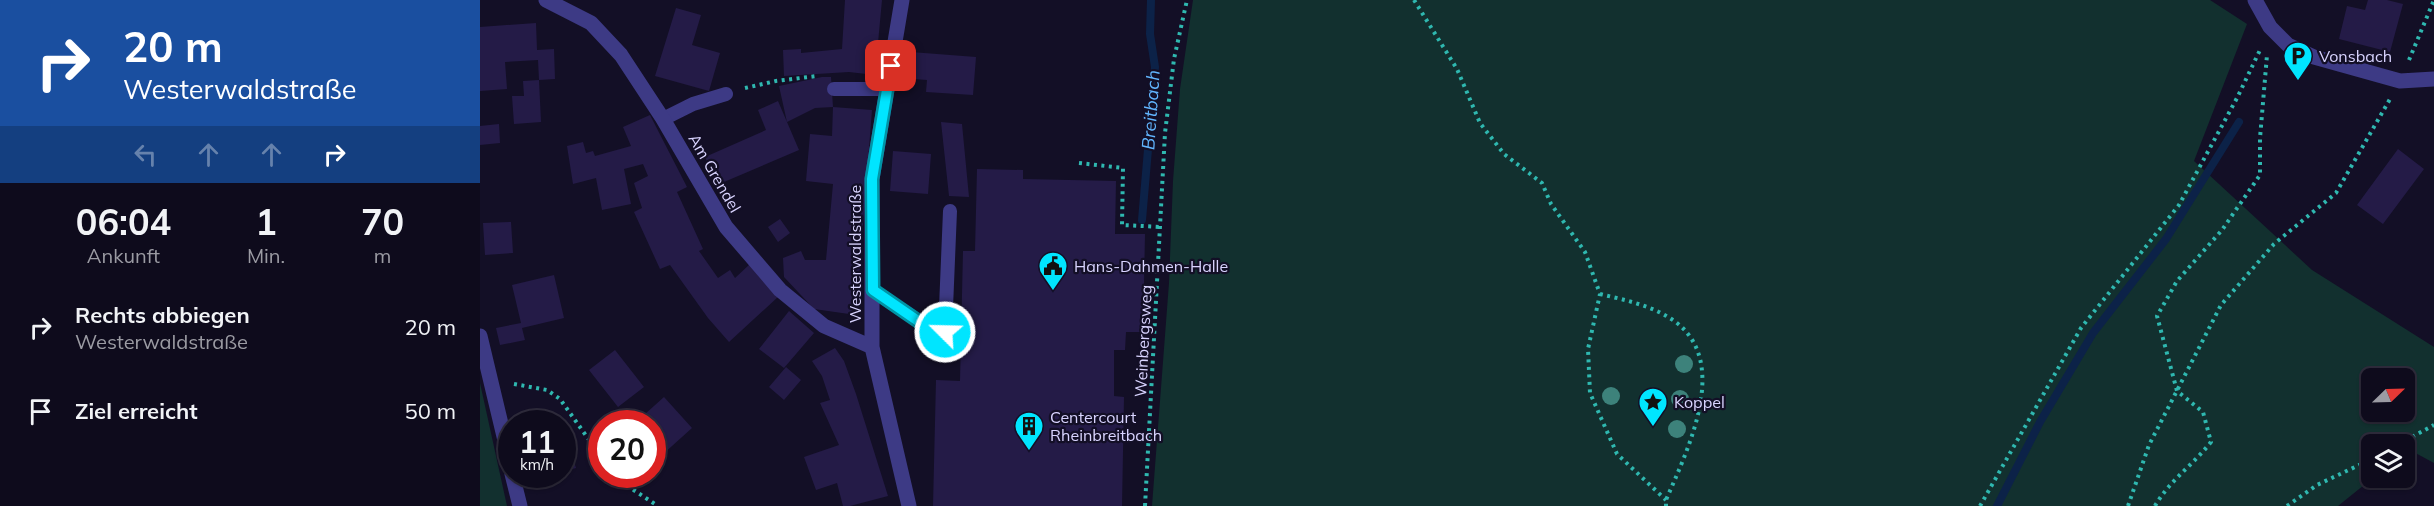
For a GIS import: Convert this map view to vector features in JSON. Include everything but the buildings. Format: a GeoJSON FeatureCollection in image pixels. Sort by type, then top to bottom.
{"type":"FeatureCollection","features":[{"type":"Feature","properties":{"kind":"street","name":"Westerwaldstraße"},"geometry":{"type":"LineString","coordinates":[[902,0],[872,179],[873,347],[909,506]]}},
{"type":"Feature","properties":{"kind":"street"},"geometry":{"type":"LineString","coordinates":[[2255,0],[2270,27],[2288,45],[2314,57],[2400,81],[2434,80]]}},
{"type":"Feature","properties":{"kind":"street","name":"Am Grendel"},"geometry":{"type":"LineString","coordinates":[[547,1],[591,24],[614,47],[663,119],[726,228],[780,290],[824,326],[873,347]]}},
{"type":"Feature","properties":{"kind":"street"},"geometry":{"type":"LineString","coordinates":[[480,336],[498,413]]}},
{"type":"Feature","properties":{"kind":"street"},"geometry":{"type":"LineString","coordinates":[[516,488],[520,506]]}},
{"type":"Feature","properties":{"kind":"lane"},"geometry":{"type":"LineString","coordinates":[[834,88],[887,89]]}},
{"type":"Feature","properties":{"kind":"lane"},"geometry":{"type":"LineString","coordinates":[[663,119],[693,105],[732,92]]}},
{"type":"Feature","properties":{"kind":"lane"},"geometry":{"type":"LineString","coordinates":[[873,290],[934,332],[945,332],[950,211]]}},
{"type":"Feature","properties":{"kind":"path","name":"Weinbergsweg"},"geometry":{"type":"LineString","coordinates":[[1145,506],[1165,133],[1174,59],[1187,0]]}},
{"type":"Feature","properties":{"kind":"path"},"geometry":{"type":"LineString","coordinates":[[1414,0],[1457,69],[1480,123],[1504,154],[1542,183],[1551,204],[1585,252],[1600,294],[1588,349],[1590,393],[1617,454],[1666,503],[1683,461],[1700,408],[1703,371],[1696,343],[1676,322],[1638,304],[1600,294]]}},
{"type":"Feature","properties":{"kind":"path"},"geometry":{"type":"LineString","coordinates":[[2128,506],[2149,445],[2222,305],[2274,244],[2336,193],[2400,81],[2434,0]]}},
{"type":"Feature","properties":{"kind":"path"},"geometry":{"type":"LineString","coordinates":[[2155,506],[2165,489],[2194,464],[2211,442],[2203,412],[2177,391],[2157,316],[2177,281],[2222,230],[2260,175],[2260,138],[2270,27]]}},
{"type":"Feature","properties":{"kind":"path"},"geometry":{"type":"LineString","coordinates":[[1980,506],[2081,328],[2179,205],[2237,98],[2270,27]]}},
{"type":"Feature","properties":{"kind":"path"},"geometry":{"type":"LineString","coordinates":[[732,92],[776,81],[834,75],[834,88]]}},
{"type":"Feature","properties":{"kind":"path"},"geometry":{"type":"LineString","coordinates":[[1079,163],[1123,168],[1122,225],[1161,227]]}},
{"type":"Feature","properties":{"kind":"path"},"geometry":{"type":"LineString","coordinates":[[490,380],[547,390],[561,399],[588,438]]}},
{"type":"Feature","properties":{"kind":"path"},"geometry":{"type":"LineString","coordinates":[[2415,435],[2434,425]]}},
{"type":"Feature","properties":{"kind":"path"},"geometry":{"type":"LineString","coordinates":[[2287,506],[2317,485],[2361,464]]}},
{"type":"Feature","properties":{"kind":"path"},"geometry":{"type":"LineString","coordinates":[[631,488],[658,506]]}},
{"type":"Feature","properties":{"kind":"green space"},"geometry":{"type":"Polygon","coordinates":[[[1193,0],[2210,0],[2247,24],[2194,161],[2312,270],[2434,347],[2434,463],[2415,453],[2415,434],[2361,434],[2361,487],[2338,506],[1152,506],[1169,283],[1180,89],[1193,0]]]}},
{"type":"Feature","properties":{"kind":"green space"},"geometry":{"type":"Polygon","coordinates":[[[480,383],[498,465],[498,488],[503,488],[507,506],[480,506],[480,383]]]}},
{"type":"Feature","properties":{"kind":"waterway","name":"Breitbach"},"geometry":{"type":"LineString","coordinates":[[1142,220],[1155,67],[1150,34],[1151,0]]}},
{"type":"Feature","properties":{"kind":"waterway","name":"Vonsbach"},"geometry":{"type":"LineString","coordinates":[[1997,506],[2040,422],[2093,333],[2166,239],[2239,122]]}},
{"type":"Feature","properties":{"kind":"place","name":"Vonsbach"},"geometry":{"type":"Point","coordinates":[2298,82]}},
{"type":"Feature","properties":{"kind":"place","name":"Hans-Dahmen-Halle"},"geometry":{"type":"Point","coordinates":[1053,292]}},
{"type":"Feature","properties":{"kind":"place","name":"Koppel"},"geometry":{"type":"Point","coordinates":[1653,428]}},
{"type":"Feature","properties":{"kind":"place","name":"Centercourt Rheinbreitbach"},"geometry":{"type":"Point","coordinates":[1029,452]}},
{"type":"Feature","properties":{"kind":"route"},"geometry":{"type":"LineString","coordinates":[[891,66],[872,179],[873,290],[934,332],[945,332]]}}]}
